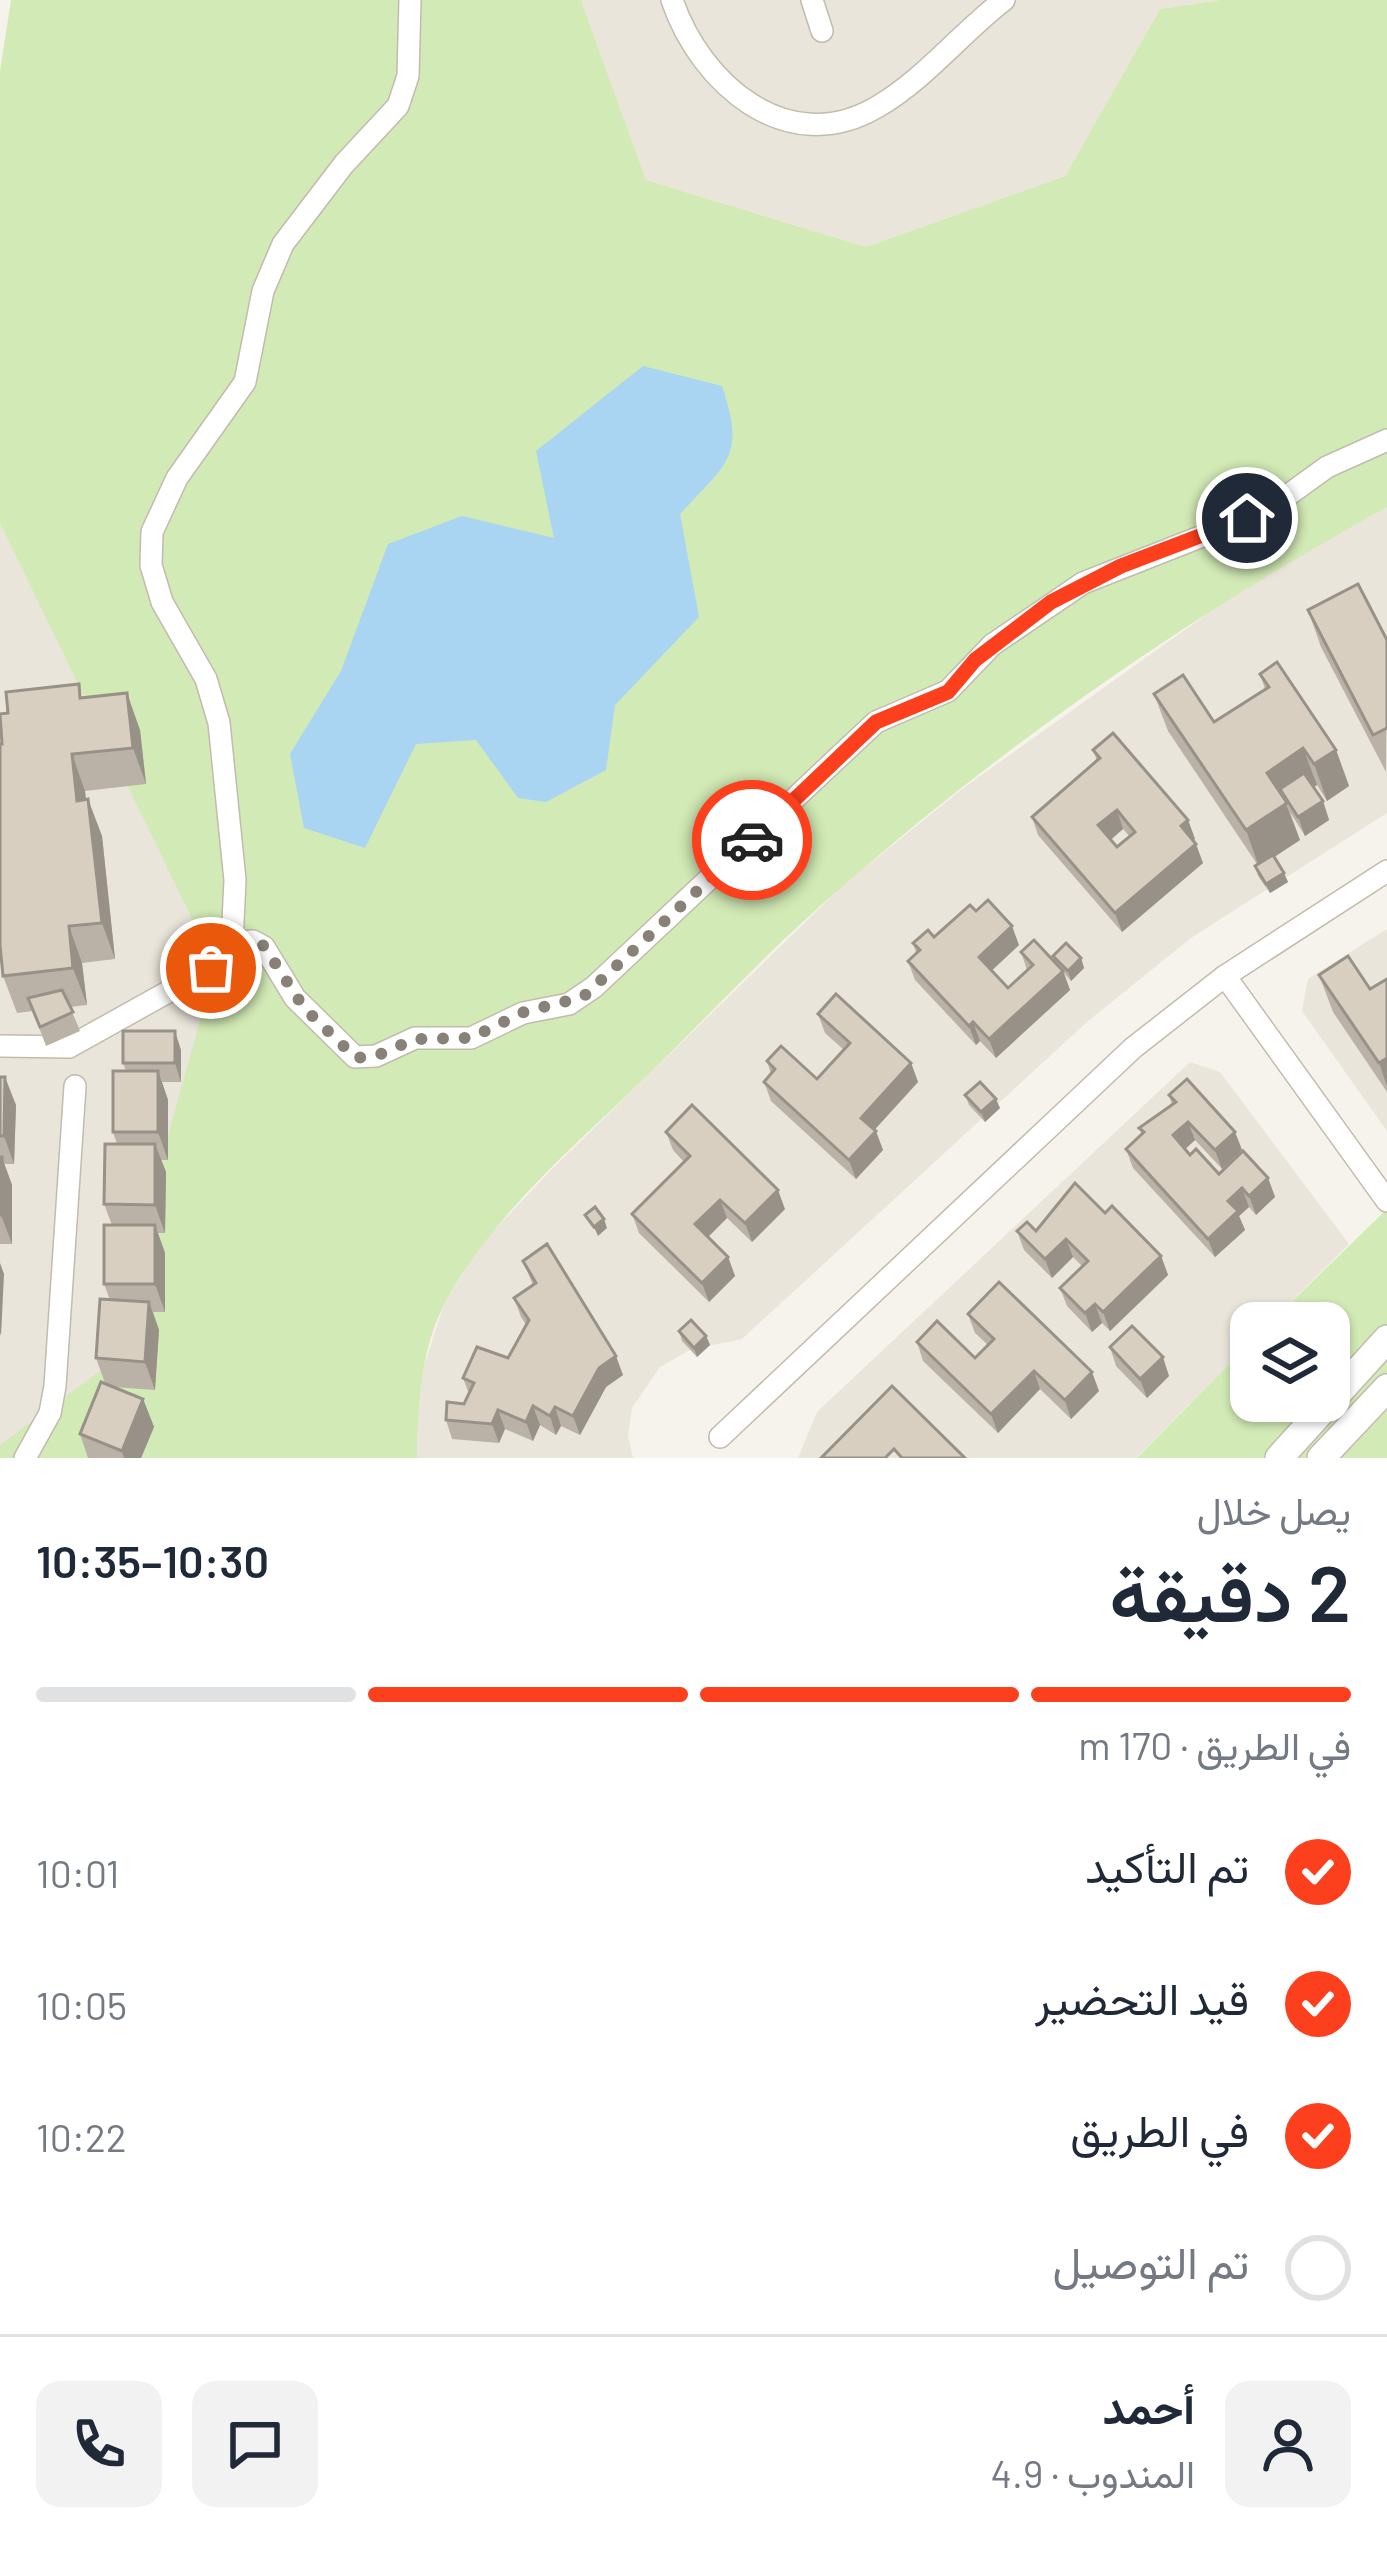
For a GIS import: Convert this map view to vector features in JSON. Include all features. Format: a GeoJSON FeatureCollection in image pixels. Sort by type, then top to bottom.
{"type":"FeatureCollection","features":[{"type":"Feature","properties":{"kind":"street"},"geometry":{"type":"LineString","coordinates":[[0,1046],[69,1047],[211,968],[232,943],[235,880],[219,723],[206,680],[162,602],[151,565],[152,532],[177,478],[245,382],[275,259],[344,164],[398,106],[408,76],[410,0]]}},
{"type":"Feature","properties":{"kind":"street"},"geometry":{"type":"LineString","coordinates":[[672,0],[691,45],[722,83],[755,109],[807,124],[844,121],[878,107],[1004,0]]}},
{"type":"Feature","properties":{"kind":"street"},"geometry":{"type":"LineString","coordinates":[[812,0],[822,31]]}},
{"type":"Feature","properties":{"kind":"street"},"geometry":{"type":"LineString","coordinates":[[232,943],[253,941],[264,946],[304,1008],[356,1058],[376,1056],[415,1039],[471,1038],[524,1012],[569,1004],[594,987],[876,722],[948,692],[992,645],[1083,583],[1266,511],[1327,467],[1387,440]]}},
{"type":"Feature","properties":{"kind":"street"},"geometry":{"type":"LineString","coordinates":[[720,1437],[1133,1048],[1226,976],[1387,872]]}},
{"type":"Feature","properties":{"kind":"street"},"geometry":{"type":"LineString","coordinates":[[1226,976],[1387,1201]]}},
{"type":"Feature","properties":{"kind":"street"},"geometry":{"type":"LineString","coordinates":[[25,1458],[50,1413],[61,1346],[75,1086]]}},
{"type":"Feature","properties":{"kind":"street"},"geometry":{"type":"LineString","coordinates":[[1279,1458],[1387,1339]]}},
{"type":"Feature","properties":{"kind":"street"},"geometry":{"type":"LineString","coordinates":[[1322,1458],[1387,1388]]}},
{"type":"Feature","properties":{"kind":"shaded area"},"geometry":{"type":"Polygon","coordinates":[[[581,0],[1220,0],[1160,9],[1065,176],[866,247],[646,180],[581,0]]]}},
{"type":"Feature","properties":{"kind":"shaded area"},"geometry":{"type":"Polygon","coordinates":[[[0,454],[226,869],[189,1391],[0,1458],[0,454]]]}},
{"type":"Feature","properties":{"kind":"shaded area"},"geometry":{"type":"Polygon","coordinates":[[[1387,507],[1387,813],[1191,938],[1087,1022],[742,1339],[690,1350],[660,1367],[632,1408],[628,1436],[633,1458],[417,1458],[418,1385],[444,1304],[479,1246],[552,1169],[841,887],[962,789],[1260,576],[1387,507]]]}},
{"type":"Feature","properties":{"kind":"shaded area"},"geometry":{"type":"Polygon","coordinates":[[[1387,929],[1387,1131],[1302,1011],[1308,979],[1387,929]]]}},
{"type":"Feature","properties":{"kind":"shaded area"},"geometry":{"type":"Polygon","coordinates":[[[1190,1062],[1220,1072],[1349,1244],[1291,1302],[1230,1302],[1230,1363],[1136,1458],[798,1458],[817,1412],[1190,1062]]]}},
{"type":"Feature","properties":{"kind":"green space"},"geometry":{"type":"Polygon","coordinates":[[[11,0],[581,0],[646,180],[866,247],[1065,176],[1160,9],[1220,0],[1387,0],[1387,507],[1174,635],[1037,730],[906,832],[768,955],[538,1181],[466,1267],[431,1337],[420,1397],[417,1458],[0,1458],[0,1445],[104,1368],[215,966],[0,523],[0,71],[11,0]]]}},
{"type":"Feature","properties":{"kind":"green space"},"geometry":{"type":"Polygon","coordinates":[[[1387,1209],[1387,1458],[1137,1458],[1230,1363],[1230,1422],[1350,1422],[1350,1302],[1292,1302],[1387,1209]]]}},
{"type":"Feature","properties":{"kind":"water"},"geometry":{"type":"Polygon","coordinates":[[[643,366],[722,386],[732,444],[720,470],[680,514],[699,617],[615,705],[606,770],[546,802],[518,798],[476,740],[416,744],[365,848],[304,828],[290,754],[341,671],[388,544],[462,516],[554,538],[536,451],[643,366]]]}},
{"type":"Feature","properties":{"kind":"building"},"geometry":{"type":"Polygon","coordinates":[[[1358,584],[1387,640],[1387,728],[1373,735],[1308,610],[1358,584]]]}},
{"type":"Feature","properties":{"kind":"building"},"geometry":{"type":"Polygon","coordinates":[[[1277,662],[1336,750],[1314,764],[1303,748],[1267,773],[1287,803],[1246,830],[1154,694],[1183,675],[1214,722],[1269,687],[1260,674],[1277,662]]]}},
{"type":"Feature","properties":{"kind":"building"},"geometry":{"type":"Polygon","coordinates":[[[79,684],[80,698],[127,693],[133,748],[72,754],[77,801],[88,799],[102,923],[69,926],[73,968],[3,976],[0,714],[8,713],[6,692],[79,684]]]}},
{"type":"Feature","properties":{"kind":"building"},"geometry":{"type":"Polygon","coordinates":[[[1113,733],[1188,820],[1181,826],[1196,844],[1115,913],[1032,817],[1100,758],[1093,750],[1113,733]],[[1117,810],[1098,825],[1117,847],[1135,832],[1117,810]]]}},
{"type":"Feature","properties":{"kind":"building"},"geometry":{"type":"Polygon","coordinates":[[[1304,773],[1323,801],[1298,817],[1280,789],[1304,773]]]}},
{"type":"Feature","properties":{"kind":"building"},"geometry":{"type":"Polygon","coordinates":[[[1273,855],[1284,873],[1266,884],[1255,866],[1273,855]]]}},
{"type":"Feature","properties":{"kind":"building"},"geometry":{"type":"Polygon","coordinates":[[[988,900],[1012,926],[979,957],[1008,988],[1033,965],[1021,952],[1034,940],[1063,971],[989,1039],[973,1022],[969,1026],[908,961],[920,950],[913,943],[928,930],[934,937],[970,905],[976,911],[988,900]]]}},
{"type":"Feature","properties":{"kind":"building"},"geometry":{"type":"Polygon","coordinates":[[[1066,943],[1081,958],[1068,971],[1053,956],[1066,943]]]}},
{"type":"Feature","properties":{"kind":"building"},"geometry":{"type":"Polygon","coordinates":[[[1348,956],[1370,989],[1387,979],[1387,1058],[1379,1063],[1319,975],[1348,956]]]}},
{"type":"Feature","properties":{"kind":"building"},"geometry":{"type":"Polygon","coordinates":[[[62,990],[73,1012],[40,1027],[28,998],[62,990]]]}},
{"type":"Feature","properties":{"kind":"building"},"geometry":{"type":"Polygon","coordinates":[[[836,994],[911,1063],[861,1118],[876,1131],[849,1160],[764,1082],[775,1069],[767,1061],[781,1046],[817,1079],[850,1043],[818,1014],[836,994]]]}},
{"type":"Feature","properties":{"kind":"building"},"geometry":{"type":"Polygon","coordinates":[[[123,1031],[175,1031],[175,1063],[123,1063],[123,1031]]]}},
{"type":"Feature","properties":{"kind":"building"},"geometry":{"type":"Polygon","coordinates":[[[113,1071],[158,1071],[158,1132],[113,1132],[113,1071]]]}},
{"type":"Feature","properties":{"kind":"building"},"geometry":{"type":"Polygon","coordinates":[[[0,1077],[5,1077],[4,1136],[0,1136],[0,1077]]]}},
{"type":"Feature","properties":{"kind":"building"},"geometry":{"type":"Polygon","coordinates":[[[1187,1079],[1235,1132],[1215,1150],[1188,1122],[1173,1135],[1190,1155],[1196,1149],[1219,1174],[1243,1151],[1268,1178],[1249,1196],[1242,1188],[1228,1201],[1238,1211],[1208,1239],[1126,1149],[1144,1132],[1139,1128],[1176,1102],[1169,1095],[1187,1079]]]}},
{"type":"Feature","properties":{"kind":"building"},"geometry":{"type":"Polygon","coordinates":[[[980,1082],[996,1099],[981,1112],[965,1095],[980,1082]]]}},
{"type":"Feature","properties":{"kind":"building"},"geometry":{"type":"Polygon","coordinates":[[[692,1105],[778,1190],[745,1223],[720,1200],[695,1224],[728,1257],[702,1283],[632,1214],[690,1156],[666,1132],[692,1105]]]}},
{"type":"Feature","properties":{"kind":"building"},"geometry":{"type":"Polygon","coordinates":[[[105,1144],[155,1144],[155,1205],[104,1204],[105,1144]]]}},
{"type":"Feature","properties":{"kind":"building"},"geometry":{"type":"Polygon","coordinates":[[[1075,1183],[1105,1213],[1112,1206],[1161,1256],[1103,1312],[1095,1304],[1085,1313],[1060,1288],[1088,1261],[1066,1239],[1045,1259],[1017,1231],[1027,1222],[1036,1231],[1075,1183]]]}},
{"type":"Feature","properties":{"kind":"building"},"geometry":{"type":"Polygon","coordinates":[[[595,1207],[604,1219],[594,1227],[585,1215],[595,1207]]]}},
{"type":"Feature","properties":{"kind":"building"},"geometry":{"type":"Polygon","coordinates":[[[104,1225],[155,1225],[155,1284],[104,1284],[104,1225]]]}},
{"type":"Feature","properties":{"kind":"building"},"geometry":{"type":"Polygon","coordinates":[[[547,1244],[616,1356],[599,1368],[573,1416],[555,1407],[550,1416],[533,1406],[526,1422],[498,1410],[492,1424],[446,1420],[447,1402],[464,1404],[474,1383],[463,1378],[477,1347],[508,1358],[529,1320],[514,1298],[536,1283],[523,1261],[547,1244]]]}},
{"type":"Feature","properties":{"kind":"building"},"geometry":{"type":"Polygon","coordinates":[[[999,1282],[1092,1372],[1065,1400],[1034,1371],[991,1414],[917,1342],[937,1321],[975,1358],[994,1339],[968,1314],[999,1282]]]}},
{"type":"Feature","properties":{"kind":"building"},"geometry":{"type":"Polygon","coordinates":[[[100,1299],[149,1302],[145,1362],[96,1358],[100,1299]]]}},
{"type":"Feature","properties":{"kind":"building"},"geometry":{"type":"Polygon","coordinates":[[[691,1320],[706,1336],[694,1348],[679,1331],[691,1320]]]}},
{"type":"Feature","properties":{"kind":"building"},"geometry":{"type":"Polygon","coordinates":[[[1132,1326],[1163,1357],[1140,1379],[1110,1347],[1132,1326]]]}},
{"type":"Feature","properties":{"kind":"building"},"geometry":{"type":"Polygon","coordinates":[[[101,1382],[143,1399],[122,1451],[80,1434],[101,1382]]]}},
{"type":"Feature","properties":{"kind":"building"},"geometry":{"type":"Polygon","coordinates":[[[892,1386],[965,1458],[902,1458],[894,1449],[885,1458],[821,1458],[892,1386]]]}},
{"type":"Feature","properties":{"kind":"way so far"},"geometry":{"type":"LineString","coordinates":[[211,968],[232,943],[253,941],[264,946],[295,998],[338,1046],[356,1058],[376,1056],[415,1039],[471,1038],[524,1012],[583,997],[752,840]]}},
{"type":"Feature","properties":{"kind":"route"},"geometry":{"type":"LineString","coordinates":[[752,840],[876,722],[948,692],[992,645],[1051,602],[1121,566],[1247,518]]}}]}
